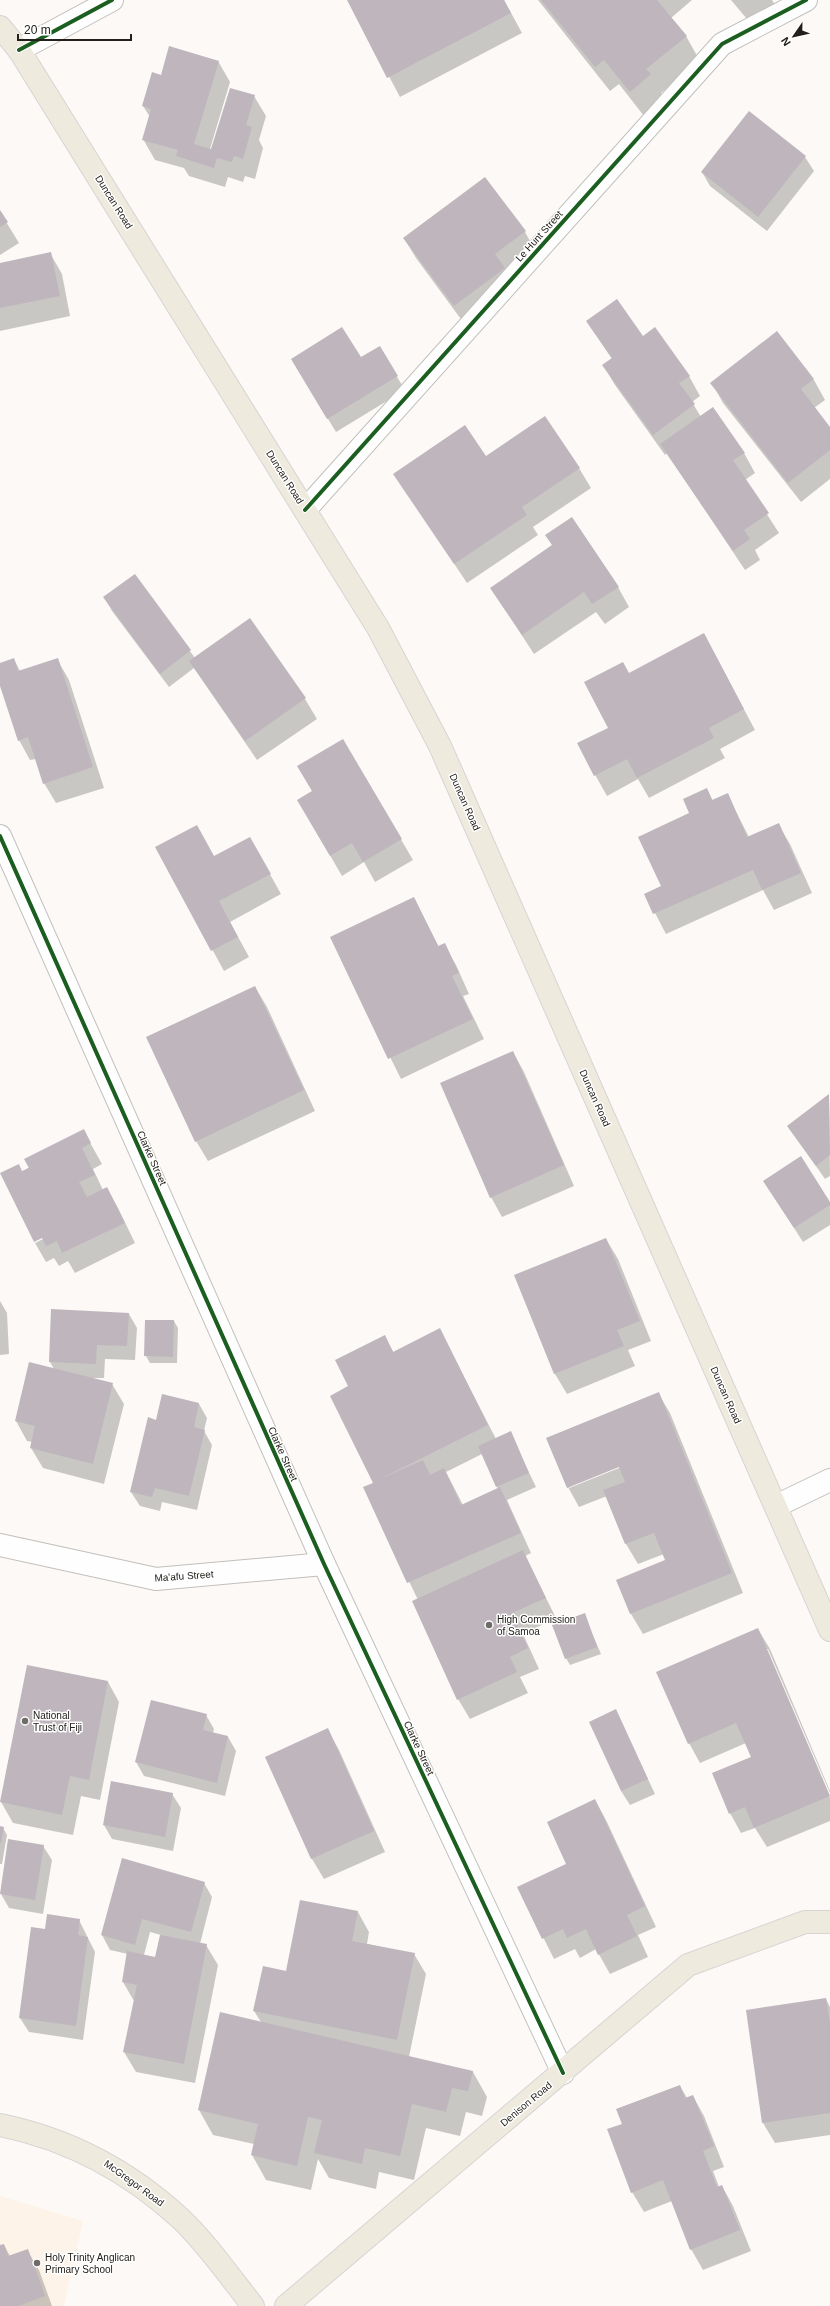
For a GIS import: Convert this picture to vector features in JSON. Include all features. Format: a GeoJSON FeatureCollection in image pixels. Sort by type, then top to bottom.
{"type":"FeatureCollection","features":[{"type":"Feature","properties":{"kind":"main road","name":"Duncan Road"},"geometry":{"type":"LineString","coordinates":[[0,27],[19,50],[306,510],[378,628],[440,746],[830,1630]]}},
{"type":"Feature","properties":{"kind":"main road","name":"Denison Road"},"geometry":{"type":"LineString","coordinates":[[286,2306],[563,2073],[688,1965],[805,1922],[830,1922]]}},
{"type":"Feature","properties":{"kind":"main road","name":"McGregor Road"},"geometry":{"type":"LineString","coordinates":[[0,2125],[64,2143],[103,2161],[150,2192],[182,2220],[216,2258],[252,2306]]}},
{"type":"Feature","properties":{"kind":"street"},"geometry":{"type":"LineString","coordinates":[[19,50],[112,0]]}},
{"type":"Feature","properties":{"kind":"street","name":"Le Hunt Street"},"geometry":{"type":"LineString","coordinates":[[306,510],[722,44],[806,0]]}},
{"type":"Feature","properties":{"kind":"street","name":"Clarke Street"},"geometry":{"type":"LineString","coordinates":[[0,836],[324,1564],[563,2073]]}},
{"type":"Feature","properties":{"kind":"street"},"geometry":{"type":"LineString","coordinates":[[776,1506],[830,1480]]}},
{"type":"Feature","properties":{"kind":"street","name":"Ma'afu Street"},"geometry":{"type":"LineString","coordinates":[[0,1545],[156,1579],[324,1564]]}},
{"type":"Feature","properties":{"kind":"shaded area","name":"Holy Trinity Anglican Primary School"},"geometry":{"type":"Polygon","coordinates":[[[0,2196],[83,2221],[64,2306],[0,2306],[0,2196]]]}},
{"type":"Feature","properties":{"kind":"building"},"geometry":{"type":"Polygon","coordinates":[[[347,0],[504,0],[511,13],[387,78],[347,0]]]}},
{"type":"Feature","properties":{"kind":"building"},"geometry":{"type":"Polygon","coordinates":[[[541,0],[657,0],[687,36],[646,69],[651,74],[630,92],[604,60],[595,67],[541,0]]]}},
{"type":"Feature","properties":{"kind":"building"},"geometry":{"type":"Polygon","coordinates":[[[169,46],[219,61],[194,144],[211,149],[230,88],[255,95],[246,125],[252,127],[243,159],[234,156],[232,162],[217,158],[214,168],[176,156],[178,150],[142,140],[151,109],[142,106],[152,72],[161,75],[169,46]]]}},
{"type":"Feature","properties":{"kind":"building"},"geometry":{"type":"Polygon","coordinates":[[[749,111],[806,156],[758,217],[701,172],[749,111]]]}},
{"type":"Feature","properties":{"kind":"building"},"geometry":{"type":"Polygon","coordinates":[[[485,177],[526,231],[495,254],[505,268],[454,306],[403,238],[485,177]]]}},
{"type":"Feature","properties":{"kind":"building"},"geometry":{"type":"Polygon","coordinates":[[[0,210],[8,222],[0,227],[0,210]]]}},
{"type":"Feature","properties":{"kind":"building"},"geometry":{"type":"Polygon","coordinates":[[[51,252],[60,296],[0,308],[0,263],[51,252]]]}},
{"type":"Feature","properties":{"kind":"building"},"geometry":{"type":"Polygon","coordinates":[[[617,299],[643,336],[655,327],[690,376],[679,383],[695,404],[653,435],[602,365],[612,358],[586,321],[617,299]]]}},
{"type":"Feature","properties":{"kind":"building"},"geometry":{"type":"Polygon","coordinates":[[[342,327],[361,357],[380,346],[398,376],[327,419],[291,359],[342,327]]]}},
{"type":"Feature","properties":{"kind":"building"},"geometry":{"type":"Polygon","coordinates":[[[777,331],[814,379],[801,389],[830,427],[830,450],[788,483],[710,383],[777,331]]]}},
{"type":"Feature","properties":{"kind":"building"},"geometry":{"type":"Polygon","coordinates":[[[713,407],[745,453],[733,460],[769,513],[744,530],[750,539],[733,551],[660,444],[713,407]]]}},
{"type":"Feature","properties":{"kind":"building"},"geometry":{"type":"Polygon","coordinates":[[[545,416],[580,468],[522,507],[527,515],[454,564],[393,474],[465,425],[486,456],[545,416]]]}},
{"type":"Feature","properties":{"kind":"building"},"geometry":{"type":"Polygon","coordinates":[[[572,517],[619,587],[592,604],[584,592],[522,635],[490,588],[552,545],[545,535],[572,517]]]}},
{"type":"Feature","properties":{"kind":"building"},"geometry":{"type":"Polygon","coordinates":[[[135,574],[191,650],[160,674],[103,597],[135,574]]]}},
{"type":"Feature","properties":{"kind":"building"},"geometry":{"type":"Polygon","coordinates":[[[250,618],[306,698],[245,741],[189,661],[250,618]]]}},
{"type":"Feature","properties":{"kind":"building"},"geometry":{"type":"Polygon","coordinates":[[[704,633],[744,709],[709,728],[714,738],[637,778],[627,759],[594,776],[577,743],[608,728],[584,682],[623,662],[629,673],[704,633]]]}},
{"type":"Feature","properties":{"kind":"building"},"geometry":{"type":"Polygon","coordinates":[[[14,658],[18,671],[58,658],[93,767],[43,784],[28,737],[18,741],[0,686],[0,663],[14,658]]]}},
{"type":"Feature","properties":{"kind":"building"},"geometry":{"type":"Polygon","coordinates":[[[343,739],[402,839],[363,862],[352,843],[330,856],[297,800],[312,791],[297,766],[343,739]]]}},
{"type":"Feature","properties":{"kind":"building"},"geometry":{"type":"Polygon","coordinates":[[[707,788],[712,800],[728,793],[747,837],[779,823],[801,873],[762,890],[753,870],[653,914],[644,894],[661,886],[638,837],[689,813],[683,799],[707,788]]]}},
{"type":"Feature","properties":{"kind":"building"},"geometry":{"type":"Polygon","coordinates":[[[197,825],[214,856],[250,837],[271,874],[219,901],[238,937],[211,951],[155,847],[197,825]]]}},
{"type":"Feature","properties":{"kind":"building"},"geometry":{"type":"Polygon","coordinates":[[[414,897],[438,946],[445,943],[459,973],[452,976],[473,1019],[388,1059],[330,937],[414,897]]]}},
{"type":"Feature","properties":{"kind":"building"},"geometry":{"type":"Polygon","coordinates":[[[255,986],[304,1090],[195,1142],[146,1037],[255,986]]]}},
{"type":"Feature","properties":{"kind":"building"},"geometry":{"type":"Polygon","coordinates":[[[513,1051],[564,1165],[490,1198],[440,1083],[513,1051]]]}},
{"type":"Feature","properties":{"kind":"building"},"geometry":{"type":"Polygon","coordinates":[[[829,1094],[830,1155],[816,1166],[787,1126],[829,1094]]]}},
{"type":"Feature","properties":{"kind":"building"},"geometry":{"type":"Polygon","coordinates":[[[84,1129],[91,1143],[82,1148],[95,1175],[79,1182],[87,1197],[107,1187],[125,1223],[62,1253],[57,1241],[46,1246],[42,1238],[34,1242],[0,1173],[19,1164],[22,1171],[29,1168],[24,1159],[84,1129]]]}},
{"type":"Feature","properties":{"kind":"building"},"geometry":{"type":"Polygon","coordinates":[[[801,1156],[830,1202],[830,1205],[794,1228],[763,1181],[801,1156]]]}},
{"type":"Feature","properties":{"kind":"building"},"geometry":{"type":"Polygon","coordinates":[[[606,1238],[640,1321],[617,1330],[624,1346],[554,1374],[514,1275],[606,1238]]]}},
{"type":"Feature","properties":{"kind":"building"},"geometry":{"type":"Polygon","coordinates":[[[51,1309],[129,1313],[127,1346],[97,1345],[96,1364],[49,1362],[51,1309]]]}},
{"type":"Feature","properties":{"kind":"building"},"geometry":{"type":"Polygon","coordinates":[[[145,1320],[174,1320],[173,1357],[144,1356],[145,1320]]]}},
{"type":"Feature","properties":{"kind":"building"},"geometry":{"type":"Polygon","coordinates":[[[440,1328],[488,1425],[378,1480],[423,1460],[430,1475],[444,1468],[461,1505],[500,1487],[521,1533],[407,1583],[363,1487],[373,1483],[330,1396],[348,1386],[335,1360],[385,1335],[393,1352],[440,1328]]]}},
{"type":"Feature","properties":{"kind":"building"},"geometry":{"type":"Polygon","coordinates":[[[29,1362],[113,1383],[93,1464],[30,1448],[35,1426],[15,1421],[29,1362]]]}},
{"type":"Feature","properties":{"kind":"building"},"geometry":{"type":"Polygon","coordinates":[[[659,1392],[732,1573],[630,1614],[616,1580],[665,1560],[654,1533],[625,1544],[603,1490],[625,1482],[619,1467],[567,1488],[546,1438],[659,1392]]]}},
{"type":"Feature","properties":{"kind":"building"},"geometry":{"type":"Polygon","coordinates":[[[162,1394],[199,1403],[194,1427],[205,1430],[189,1496],[155,1488],[152,1497],[130,1492],[148,1417],[156,1420],[162,1394]]]}},
{"type":"Feature","properties":{"kind":"building"},"geometry":{"type":"Polygon","coordinates":[[[511,1431],[529,1473],[496,1487],[478,1446],[511,1431]]]}},
{"type":"Feature","properties":{"kind":"building"},"geometry":{"type":"Polygon","coordinates":[[[523,1550],[546,1598],[512,1613],[528,1648],[510,1657],[517,1672],[457,1700],[412,1601],[523,1550]]]}},
{"type":"Feature","properties":{"kind":"building"},"geometry":{"type":"Polygon","coordinates":[[[585,1613],[597,1647],[565,1659],[552,1625],[585,1613]]]}},
{"type":"Feature","properties":{"kind":"building"},"geometry":{"type":"Polygon","coordinates":[[[758,1628],[830,1796],[754,1828],[745,1807],[729,1814],[712,1773],[751,1757],[736,1723],[688,1744],[656,1672],[758,1628]]]}},
{"type":"Feature","properties":{"kind":"building"},"geometry":{"type":"Polygon","coordinates":[[[27,1665],[108,1681],[89,1780],[70,1776],[62,1815],[0,1802],[27,1665]]]}},
{"type":"Feature","properties":{"kind":"building"},"geometry":{"type":"Polygon","coordinates":[[[151,1700],[207,1714],[203,1730],[228,1736],[217,1783],[135,1762],[151,1700]]]}},
{"type":"Feature","properties":{"kind":"building"},"geometry":{"type":"Polygon","coordinates":[[[616,1709],[648,1779],[621,1791],[589,1722],[616,1709]]]}},
{"type":"Feature","properties":{"kind":"building"},"geometry":{"type":"Polygon","coordinates":[[[328,1728],[374,1831],[311,1859],[265,1757],[328,1728]]]}},
{"type":"Feature","properties":{"kind":"building"},"geometry":{"type":"Polygon","coordinates":[[[111,1781],[173,1793],[165,1837],[103,1825],[111,1781]]]}},
{"type":"Feature","properties":{"kind":"building"},"geometry":{"type":"Polygon","coordinates":[[[595,1799],[645,1906],[627,1915],[637,1936],[598,1955],[586,1929],[567,1938],[563,1929],[542,1939],[517,1887],[566,1864],[547,1822],[595,1799]]]}},
{"type":"Feature","properties":{"kind":"building"},"geometry":{"type":"Polygon","coordinates":[[[0,1826],[4,1827],[1,1843],[0,1843],[0,1826]]]}},
{"type":"Feature","properties":{"kind":"building"},"geometry":{"type":"Polygon","coordinates":[[[8,1839],[44,1845],[35,1900],[0,1894],[8,1839]]]}},
{"type":"Feature","properties":{"kind":"building"},"geometry":{"type":"Polygon","coordinates":[[[122,1858],[205,1882],[191,1932],[142,1919],[135,1945],[101,1935],[122,1858]]]}},
{"type":"Feature","properties":{"kind":"building"},"geometry":{"type":"Polygon","coordinates":[[[300,1900],[358,1911],[352,1941],[415,1953],[397,2040],[253,2011],[263,1966],[286,1971],[300,1900]]]}},
{"type":"Feature","properties":{"kind":"building"},"geometry":{"type":"Polygon","coordinates":[[[47,1914],[80,1919],[78,1935],[88,1937],[76,2026],[19,2018],[31,1927],[45,1929],[47,1914]]]}},
{"type":"Feature","properties":{"kind":"building"},"geometry":{"type":"Polygon","coordinates":[[[160,1935],[207,1944],[184,2064],[123,2052],[137,1985],[122,1982],[127,1951],[155,1957],[160,1935]]]}},
{"type":"Feature","properties":{"kind":"building"},"geometry":{"type":"Polygon","coordinates":[[[826,1998],[830,2023],[830,2113],[762,2123],[746,2010],[826,1998]]]}},
{"type":"Feature","properties":{"kind":"building"},"geometry":{"type":"Polygon","coordinates":[[[220,2012],[473,2071],[468,2091],[452,2088],[446,2112],[412,2104],[400,2156],[365,2148],[362,2164],[314,2153],[322,2120],[308,2117],[297,2166],[251,2155],[258,2124],[198,2110],[220,2012]]]}},
{"type":"Feature","properties":{"kind":"building"},"geometry":{"type":"Polygon","coordinates":[[[680,2085],[685,2098],[693,2095],[714,2146],[703,2151],[717,2187],[722,2185],[740,2230],[690,2250],[663,2180],[631,2193],[607,2129],[622,2124],[616,2109],[680,2085]]]}},
{"type":"Feature","properties":{"kind":"building"},"geometry":{"type":"Polygon","coordinates":[[[4,2244],[8,2256],[28,2249],[45,2296],[18,2306],[0,2306],[0,2245],[4,2244]]]}},
{"type":"Feature","properties":{"kind":"cycle path"},"geometry":{"type":"LineString","coordinates":[[19,50],[112,0]]}},
{"type":"Feature","properties":{"kind":"cycle path"},"geometry":{"type":"LineString","coordinates":[[305,510],[722,44],[806,0]]}},
{"type":"Feature","properties":{"kind":"cycle path"},"geometry":{"type":"LineString","coordinates":[[0,836],[324,1564],[563,2073]]}},
{"type":"Feature","properties":{"kind":"place","name":"High Commission of Samoa"},"geometry":{"type":"Point","coordinates":[489,1625]}},
{"type":"Feature","properties":{"kind":"place","name":"National Trust of Fiji"},"geometry":{"type":"Point","coordinates":[25,1721]}},
{"type":"Feature","properties":{"kind":"place","name":"Holy Trinity Anglican Primary School"},"geometry":{"type":"Point","coordinates":[37,2263]}}]}
